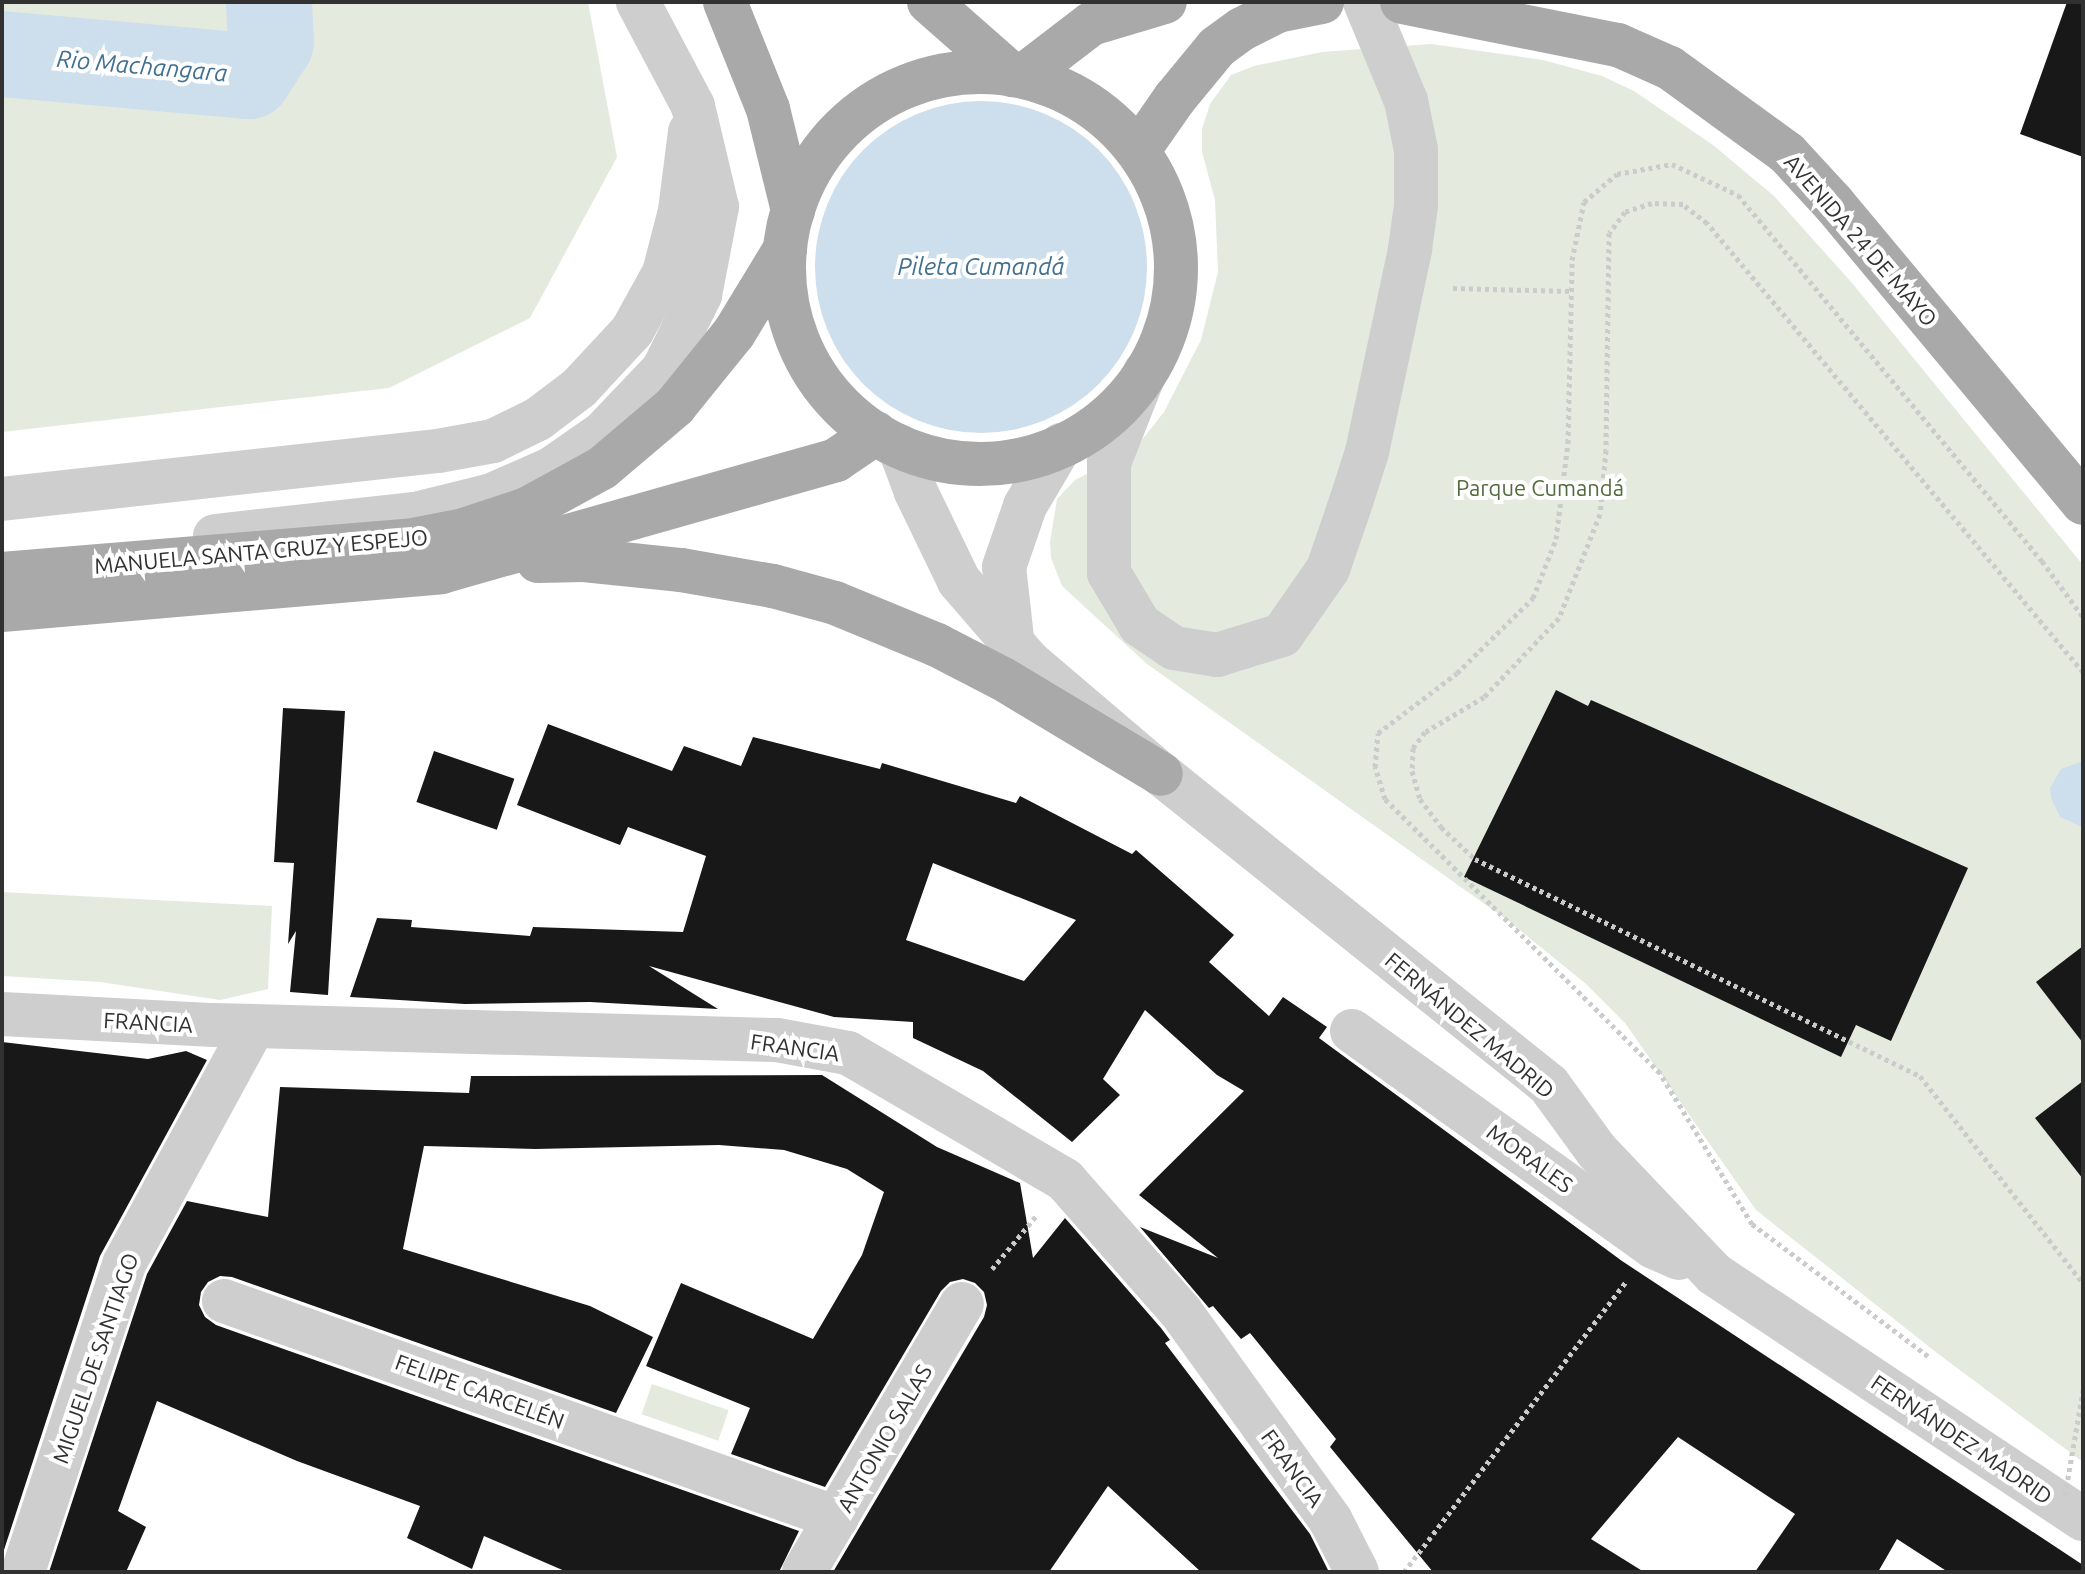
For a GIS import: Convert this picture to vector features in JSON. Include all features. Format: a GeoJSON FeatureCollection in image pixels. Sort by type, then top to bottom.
{"type":"FeatureCollection","features":[{"type":"Feature","properties":{"kind":"main road"},"geometry":{"type":"LineString","coordinates":[[725,2],[768,109],[789,230],[787,308],[804,354],[831,395],[887,440],[953,461],[989,463],[1026,458],[1061,445],[1108,415],[1145,372],[1162,341],[1173,306],[1176,251],[1164,199],[1138,151],[1117,127],[1092,106],[1063,90],[1017,76],[929,2]]}},
{"type":"Feature","properties":{"kind":"main road"},"geometry":{"type":"LineString","coordinates":[[1017,76],[1091,24],[1165,2]]}},
{"type":"Feature","properties":{"kind":"main road"},"geometry":{"type":"LineString","coordinates":[[1138,151],[1182,89],[1217,47],[1242,29],[1277,11],[1322,2]]}},
{"type":"Feature","properties":{"kind":"main road","name":"AVENIDA 24 DE MAYO"},"geometry":{"type":"LineString","coordinates":[[1402,2],[1618,45],[1670,68],[1787,153],[1834,204],[2083,503]]}},
{"type":"Feature","properties":{"kind":"main road","name":"MANUELA SANTA CRUZ Y ESPEJO"},"geometry":{"type":"LineString","coordinates":[[2,574],[407,541],[464,530],[527,509],[602,468],[675,406],[734,333],[789,230],[819,157],[845,127],[877,102],[932,78],[972,73],[1017,76]]}},
{"type":"Feature","properties":{"kind":"main road","name":"MANUELA SANTA CRUZ Y ESPEJO"},"geometry":{"type":"LineString","coordinates":[[2,610],[441,572],[529,550],[836,460],[887,440]]}},
{"type":"Feature","properties":{"kind":"main road"},"geometry":{"type":"LineString","coordinates":[[441,572],[584,560],[681,570],[803,594],[870,615],[937,645],[1003,679],[1161,774]]}},
{"type":"Feature","properties":{"kind":"street"},"geometry":{"type":"LineString","coordinates":[[2,558],[415,514],[492,495],[551,469],[603,433],[663,370],[700,295],[717,207],[693,106],[638,2]]}},
{"type":"Feature","properties":{"kind":"street"},"geometry":{"type":"LineString","coordinates":[[1145,372],[1109,463],[1109,573],[1140,625],[1174,648],[1217,655],[1282,635],[1328,569],[1351,502],[1381,391],[1412,235],[1416,150],[1406,101],[1365,2]]}},
{"type":"Feature","properties":{"kind":"street"},"geometry":{"type":"LineString","coordinates":[[2,499],[438,451],[493,441],[538,419],[579,388],[632,331],[664,273],[680,211],[693,106]]}},
{"type":"Feature","properties":{"kind":"street","name":"FERNÁNDEZ MADRID"},"geometry":{"type":"LineString","coordinates":[[887,440],[959,581],[1012,638],[1028,661],[1161,774],[1549,1085],[1597,1151],[1714,1274],[2074,1507]]}},
{"type":"Feature","properties":{"kind":"street"},"geometry":{"type":"LineString","coordinates":[[1012,638],[1004,567],[1025,506],[1061,445]]}},
{"type":"Feature","properties":{"kind":"street","name":"FRANCIA"},"geometry":{"type":"LineString","coordinates":[[2,1014],[254,1026],[777,1040],[848,1053],[1065,1180],[1181,1312],[1331,1521],[1357,1572]]}},
{"type":"Feature","properties":{"kind":"street","name":"MIGUEL DE SANTIAGO"},"geometry":{"type":"LineString","coordinates":[[23,1572],[124,1264],[254,1026]]}},
{"type":"Feature","properties":{"kind":"street","name":"MORALES"},"geometry":{"type":"LineString","coordinates":[[1352,1031],[1654,1247],[1714,1274]]}},
{"type":"Feature","properties":{"kind":"street","name":"FELIPE CARCELÉN"},"geometry":{"type":"LineString","coordinates":[[224,1301],[837,1518]]}},
{"type":"Feature","properties":{"kind":"street","name":"ANTONIO SALAS"},"geometry":{"type":"LineString","coordinates":[[804,1572],[962,1304]]}},
{"type":"Feature","properties":{"kind":"path"},"geometry":{"type":"LineString","coordinates":[[1930,1357],[1752,1224],[1660,1073],[1385,799],[1375,767],[1378,733],[1457,673],[1533,598],[1556,539],[1568,443],[1572,260],[1584,202],[1617,174],[1672,164],[1738,195],[2042,561],[2083,617]]}},
{"type":"Feature","properties":{"kind":"path"},"geometry":{"type":"LineString","coordinates":[[2083,672],[1707,223],[1683,204],[1652,203],[1625,212],[1609,233],[1606,450],[1600,514],[1559,618],[1484,697],[1425,732],[1413,748],[1412,771],[1420,799],[1441,827],[1475,859],[1920,1076],[2083,1283]]}},
{"type":"Feature","properties":{"kind":"path"},"geometry":{"type":"LineString","coordinates":[[1453,288],[1570,291]]}},
{"type":"Feature","properties":{"kind":"path"},"geometry":{"type":"LineString","coordinates":[[962,1304],[1065,1180]]}},
{"type":"Feature","properties":{"kind":"path"},"geometry":{"type":"LineString","coordinates":[[1404,1572],[1654,1247]]}},
{"type":"Feature","properties":{"kind":"path"},"geometry":{"type":"LineString","coordinates":[[2074,1507],[2083,1391]]}},
{"type":"Feature","properties":{"kind":"path"},"geometry":{"type":"LineString","coordinates":[[2058,1453],[2083,1472]]}},
{"type":"Feature","properties":{"kind":"green space"},"geometry":{"type":"Polygon","coordinates":[[[2,2],[588,2],[617,157],[530,318],[389,388],[2,432],[2,2]]]}},
{"type":"Feature","properties":{"kind":"green space","name":"Parque Cumandá"},"geometry":{"type":"Polygon","coordinates":[[[1431,44],[1543,60],[1602,76],[1634,91],[1713,145],[1774,196],[1852,283],[2083,565],[2083,1462],[1937,1353],[1756,1210],[1625,1023],[1586,984],[1510,922],[1147,664],[1062,586],[1051,558],[1050,542],[1057,499],[1075,480],[1124,455],[1141,441],[1164,412],[1201,340],[1218,272],[1215,200],[1202,152],[1202,129],[1210,104],[1231,75],[1254,66],[1322,52],[1431,44]]]}},
{"type":"Feature","properties":{"kind":"green space"},"geometry":{"type":"Polygon","coordinates":[[[2,892],[272,906],[268,989],[220,1000],[100,982],[2,976],[2,892]]]}},
{"type":"Feature","properties":{"kind":"green space"},"geometry":{"type":"Polygon","coordinates":[[[652,1384],[729,1410],[718,1441],[642,1414],[652,1384]]]}},
{"type":"Feature","properties":{"kind":"water","name":"Pileta Cumandá"},"geometry":{"type":"Polygon","coordinates":[[[981,101],[1013,104],[1045,113],[1099,149],[1135,203],[1144,235],[1147,267],[1144,299],[1135,331],[1099,385],[1045,421],[1013,430],[981,433],[949,430],[917,421],[863,385],[827,331],[818,299],[815,267],[818,235],[827,203],[863,149],[917,113],[949,104],[981,101]]]}},
{"type":"Feature","properties":{"kind":"water"},"geometry":{"type":"Polygon","coordinates":[[[2083,761],[2083,825],[2080,826],[2060,817],[2050,788],[2061,769],[2083,761]]]}},
{"type":"Feature","properties":{"kind":"building"},"geometry":{"type":"Polygon","coordinates":[[[2067,2],[2083,2],[2083,157],[2020,134],[2067,2]]]}},
{"type":"Feature","properties":{"kind":"building"},"geometry":{"type":"Polygon","coordinates":[[[1556,690],[1588,706],[1591,700],[1968,868],[1891,1041],[1856,1025],[1841,1057],[1464,877],[1556,690]]]}},
{"type":"Feature","properties":{"kind":"building"},"geometry":{"type":"Polygon","coordinates":[[[283,708],[345,711],[328,995],[290,992],[296,931],[288,944],[294,863],[274,862],[283,708]]]}},
{"type":"Feature","properties":{"kind":"building"},"geometry":{"type":"Polygon","coordinates":[[[548,724],[672,771],[684,746],[741,766],[753,737],[880,769],[882,763],[1016,803],[1020,796],[1132,854],[1136,850],[1234,935],[1209,962],[1269,1016],[1283,997],[1327,1027],[1319,1038],[1622,1261],[2083,1565],[2083,1572],[1948,1572],[1897,1539],[1878,1572],[1755,1572],[1795,1514],[1678,1437],[1591,1539],[1644,1572],[1433,1572],[1330,1447],[1336,1439],[1250,1333],[1241,1339],[1213,1306],[1209,1308],[1140,1227],[1218,1258],[1139,1195],[1244,1091],[1217,1075],[1145,1010],[1103,1079],[1120,1095],[1072,1142],[983,1071],[913,1038],[913,1022],[834,1017],[649,966],[718,1009],[590,1002],[465,1004],[350,997],[377,918],[412,920],[411,927],[530,936],[533,927],[683,932],[706,856],[628,827],[620,845],[517,805],[548,724]],[[933,863],[906,940],[1024,981],[1076,920],[933,863]]]}},
{"type":"Feature","properties":{"kind":"building"},"geometry":{"type":"Polygon","coordinates":[[[434,751],[514,779],[497,830],[416,802],[434,751]]]}},
{"type":"Feature","properties":{"kind":"building"},"geometry":{"type":"Polygon","coordinates":[[[2083,946],[2083,1043],[2036,982],[2083,946]]]}},
{"type":"Feature","properties":{"kind":"building"},"geometry":{"type":"Polygon","coordinates":[[[2,1042],[148,1059],[186,1051],[207,1060],[100,1256],[2,1556],[2,1042]]]}},
{"type":"Feature","properties":{"kind":"building"},"geometry":{"type":"Polygon","coordinates":[[[822,1075],[937,1147],[1020,1183],[1033,1258],[1065,1218],[1170,1340],[1165,1343],[1310,1534],[1329,1572],[1201,1572],[1108,1486],[1049,1572],[833,1572],[984,1317],[987,1305],[984,1292],[975,1283],[963,1279],[950,1282],[941,1291],[825,1487],[731,1454],[750,1408],[646,1366],[681,1283],[813,1339],[862,1255],[884,1192],[847,1169],[784,1150],[719,1145],[535,1149],[424,1146],[403,1249],[590,1306],[653,1337],[616,1413],[232,1277],[220,1276],[208,1282],[201,1292],[199,1305],[205,1317],[216,1325],[799,1531],[779,1572],[567,1572],[484,1536],[472,1569],[407,1538],[420,1506],[297,1461],[157,1401],[118,1511],[146,1527],[126,1572],[49,1572],[147,1274],[187,1201],[268,1217],[280,1087],[469,1093],[471,1076],[822,1075]]]}},
{"type":"Feature","properties":{"kind":"building"},"geometry":{"type":"Polygon","coordinates":[[[2083,1081],[2083,1179],[2035,1118],[2083,1081]]]}},
{"type":"Feature","properties":{"kind":"waterway","name":"Rio Machangara"},"geometry":{"type":"LineString","coordinates":[[2,54],[249,76],[271,42],[269,2]]}}]}
